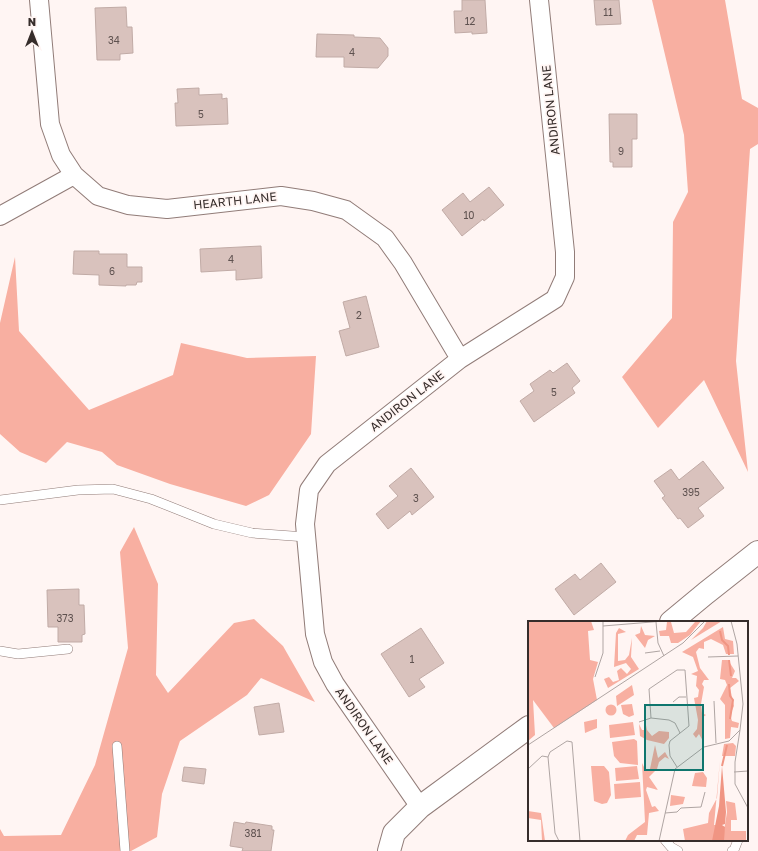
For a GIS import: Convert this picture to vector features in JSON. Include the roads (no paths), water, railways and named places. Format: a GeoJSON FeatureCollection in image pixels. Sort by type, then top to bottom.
{"type":"FeatureCollection","features":[{"type":"Feature","properties":{"kind":"main road"},"geometry":{"type":"LineString","coordinates":[[672,621],[758,552]]}},
{"type":"Feature","properties":{"kind":"main road"},"geometry":{"type":"LineString","coordinates":[[390,851],[394,833],[420,807],[528,728]]}},
{"type":"Feature","properties":{"kind":"street"},"geometry":{"type":"LineString","coordinates":[[0,216],[74,175],[61,155],[50,124],[40,0]]}},
{"type":"Feature","properties":{"kind":"street","name":"ANDIRON LANE"},"geometry":{"type":"LineString","coordinates":[[420,807],[335,684],[324,662],[314,634],[305,524],[309,490],[327,464],[460,358],[555,299],[565,277],[565,252],[539,0]]}},
{"type":"Feature","properties":{"kind":"street","name":"HEARTH LANE"},"geometry":{"type":"LineString","coordinates":[[74,175],[98,196],[128,205],[166,209],[281,196],[313,201],[346,210],[385,238],[403,263],[460,358]]}},
{"type":"Feature","properties":{"kind":"lane"},"geometry":{"type":"LineString","coordinates":[[0,500],[78,490],[112,489],[151,499],[214,524],[252,533],[306,537]]}},
{"type":"Feature","properties":{"kind":"lane"},"geometry":{"type":"LineString","coordinates":[[0,651],[18,654],[68,649]]}},
{"type":"Feature","properties":{"kind":"lane"},"geometry":{"type":"LineString","coordinates":[[117,746],[125,851]]}},
{"type":"Feature","properties":{"kind":"lane"},"geometry":{"type":"LineString","coordinates":[[665,841],[678,851]]}},
{"type":"Feature","properties":{"kind":"lane"},"geometry":{"type":"LineString","coordinates":[[732,851],[734,850],[738,841]]}}]}
